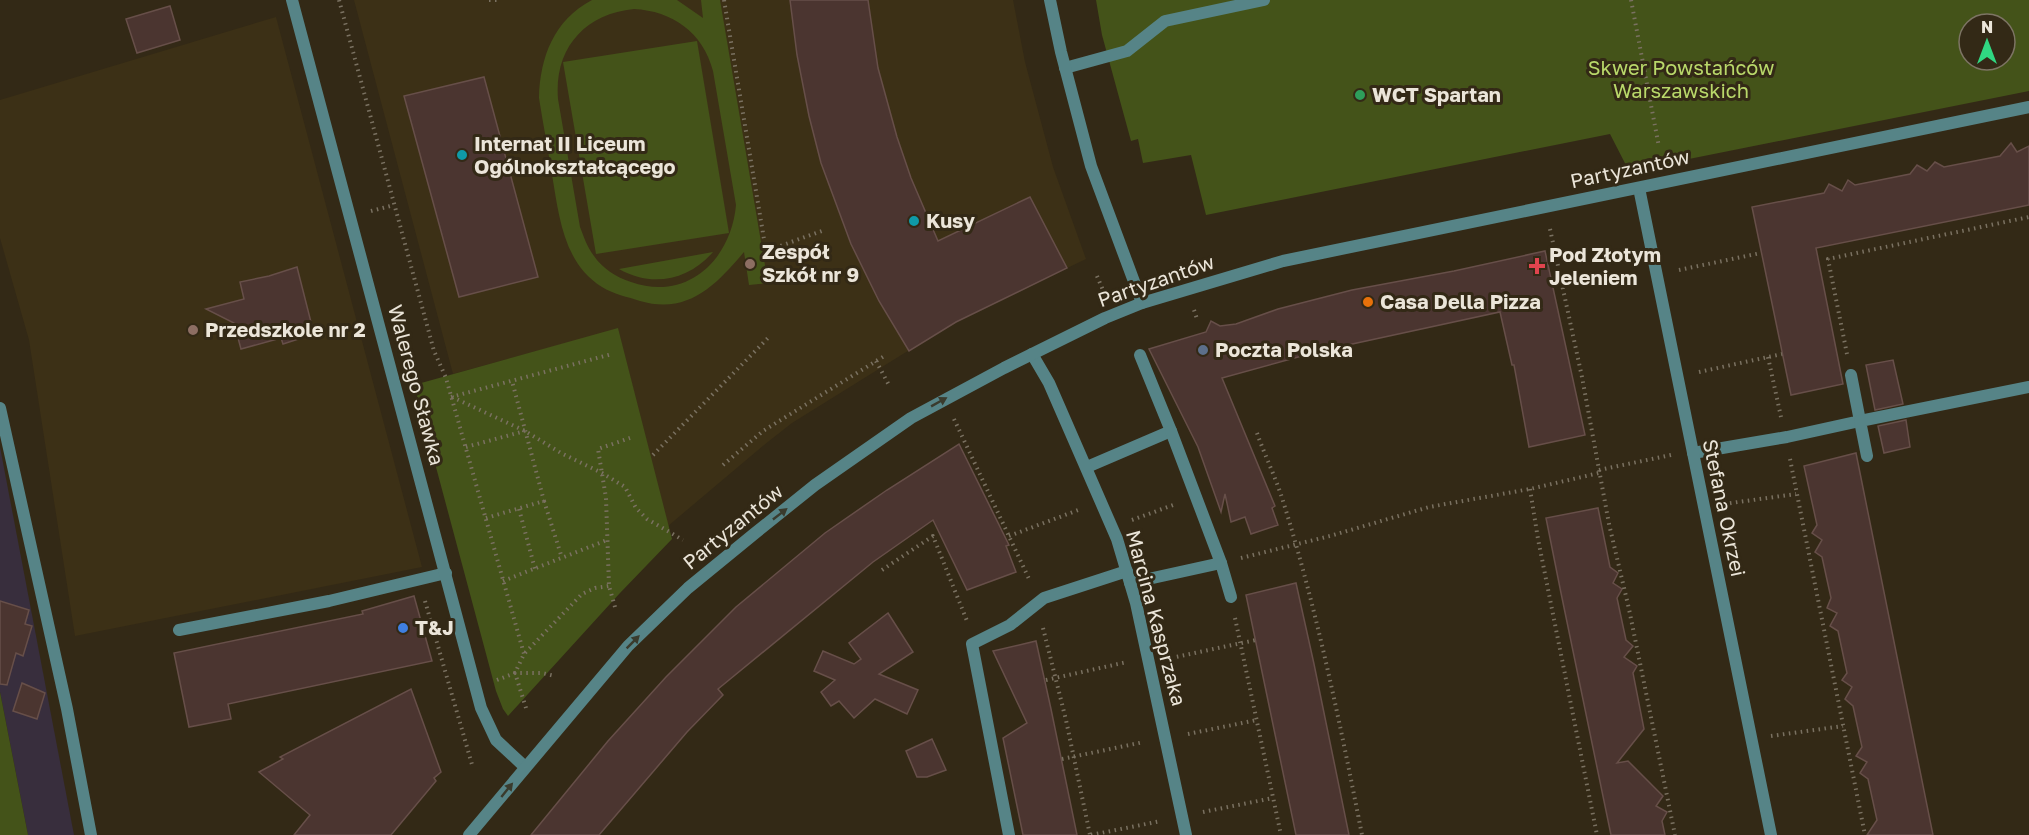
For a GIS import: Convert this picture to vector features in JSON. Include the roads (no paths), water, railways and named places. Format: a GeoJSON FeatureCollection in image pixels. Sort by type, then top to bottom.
{"type":"FeatureCollection","features":[{"type":"Feature","properties":{"kind":"street","name":"Walerego Sławka"},"geometry":{"type":"LineString","coordinates":[[292,0],[469,666],[487,724],[496,741],[525,767]]}},
{"type":"Feature","properties":{"kind":"street"},"geometry":{"type":"LineString","coordinates":[[1050,0],[1091,166],[1142,303]]}},
{"type":"Feature","properties":{"kind":"street"},"geometry":{"type":"LineString","coordinates":[[1065,68],[1127,51],[1165,21],[1264,0]]}},
{"type":"Feature","properties":{"kind":"street","name":"Partyzantów"},"geometry":{"type":"LineString","coordinates":[[469,835],[628,646],[688,588],[815,485],[911,418],[1032,354],[1142,303],[1283,261],[2029,106]]}},
{"type":"Feature","properties":{"kind":"street","name":"Stefana Okrzei"},"geometry":{"type":"LineString","coordinates":[[1639,188],[1771,835]]}},
{"type":"Feature","properties":{"kind":"street","name":"Marcina Kasprzaka"},"geometry":{"type":"LineString","coordinates":[[1032,354],[1049,383],[1118,539],[1162,718],[1186,835]]}},
{"type":"Feature","properties":{"kind":"street"},"geometry":{"type":"LineString","coordinates":[[1140,355],[1221,563],[1231,597]]}},
{"type":"Feature","properties":{"kind":"street"},"geometry":{"type":"LineString","coordinates":[[1851,375],[1867,456]]}},
{"type":"Feature","properties":{"kind":"street"},"geometry":{"type":"LineString","coordinates":[[1693,453],[1786,437],[2029,387]]}},
{"type":"Feature","properties":{"kind":"street"},"geometry":{"type":"LineString","coordinates":[[0,408],[67,709],[91,835]]}},
{"type":"Feature","properties":{"kind":"street"},"geometry":{"type":"LineString","coordinates":[[1087,467],[1171,431]]}},
{"type":"Feature","properties":{"kind":"street"},"geometry":{"type":"LineString","coordinates":[[1009,835],[972,644],[1010,625],[1044,598],[1129,577],[1221,563]]}},
{"type":"Feature","properties":{"kind":"street"},"geometry":{"type":"LineString","coordinates":[[179,630],[329,601],[446,573]]}},
{"type":"Feature","properties":{"kind":"place","name":"WCT Spartan"},"geometry":{"type":"Point","coordinates":[1360,95]}},
{"type":"Feature","properties":{"kind":"place","name":"Internat II Liceum Ogólnokształcącego"},"geometry":{"type":"Point","coordinates":[462,155]}},
{"type":"Feature","properties":{"kind":"place","name":"Kusy"},"geometry":{"type":"Point","coordinates":[914,221]}},
{"type":"Feature","properties":{"kind":"place","name":"Zespół Szkół nr 9"},"geometry":{"type":"Point","coordinates":[750,264]}},
{"type":"Feature","properties":{"kind":"place","name":"Pod Złotym Jeleniem"},"geometry":{"type":"Point","coordinates":[1537,266]}},
{"type":"Feature","properties":{"kind":"place","name":"Casa Della Pizza"},"geometry":{"type":"Point","coordinates":[1368,302]}},
{"type":"Feature","properties":{"kind":"place","name":"Przedszkole nr 2"},"geometry":{"type":"Point","coordinates":[193,330]}},
{"type":"Feature","properties":{"kind":"place","name":"Poczta Polska"},"geometry":{"type":"Point","coordinates":[1203,350]}},
{"type":"Feature","properties":{"kind":"place","name":"T&J"},"geometry":{"type":"Point","coordinates":[403,628]}},
{"type":"Feature","properties":{"kind":"park label","name":"Skwer Powstańców Warszawskich"},"geometry":{"type":"Point","coordinates":[1681,80]}}]}
